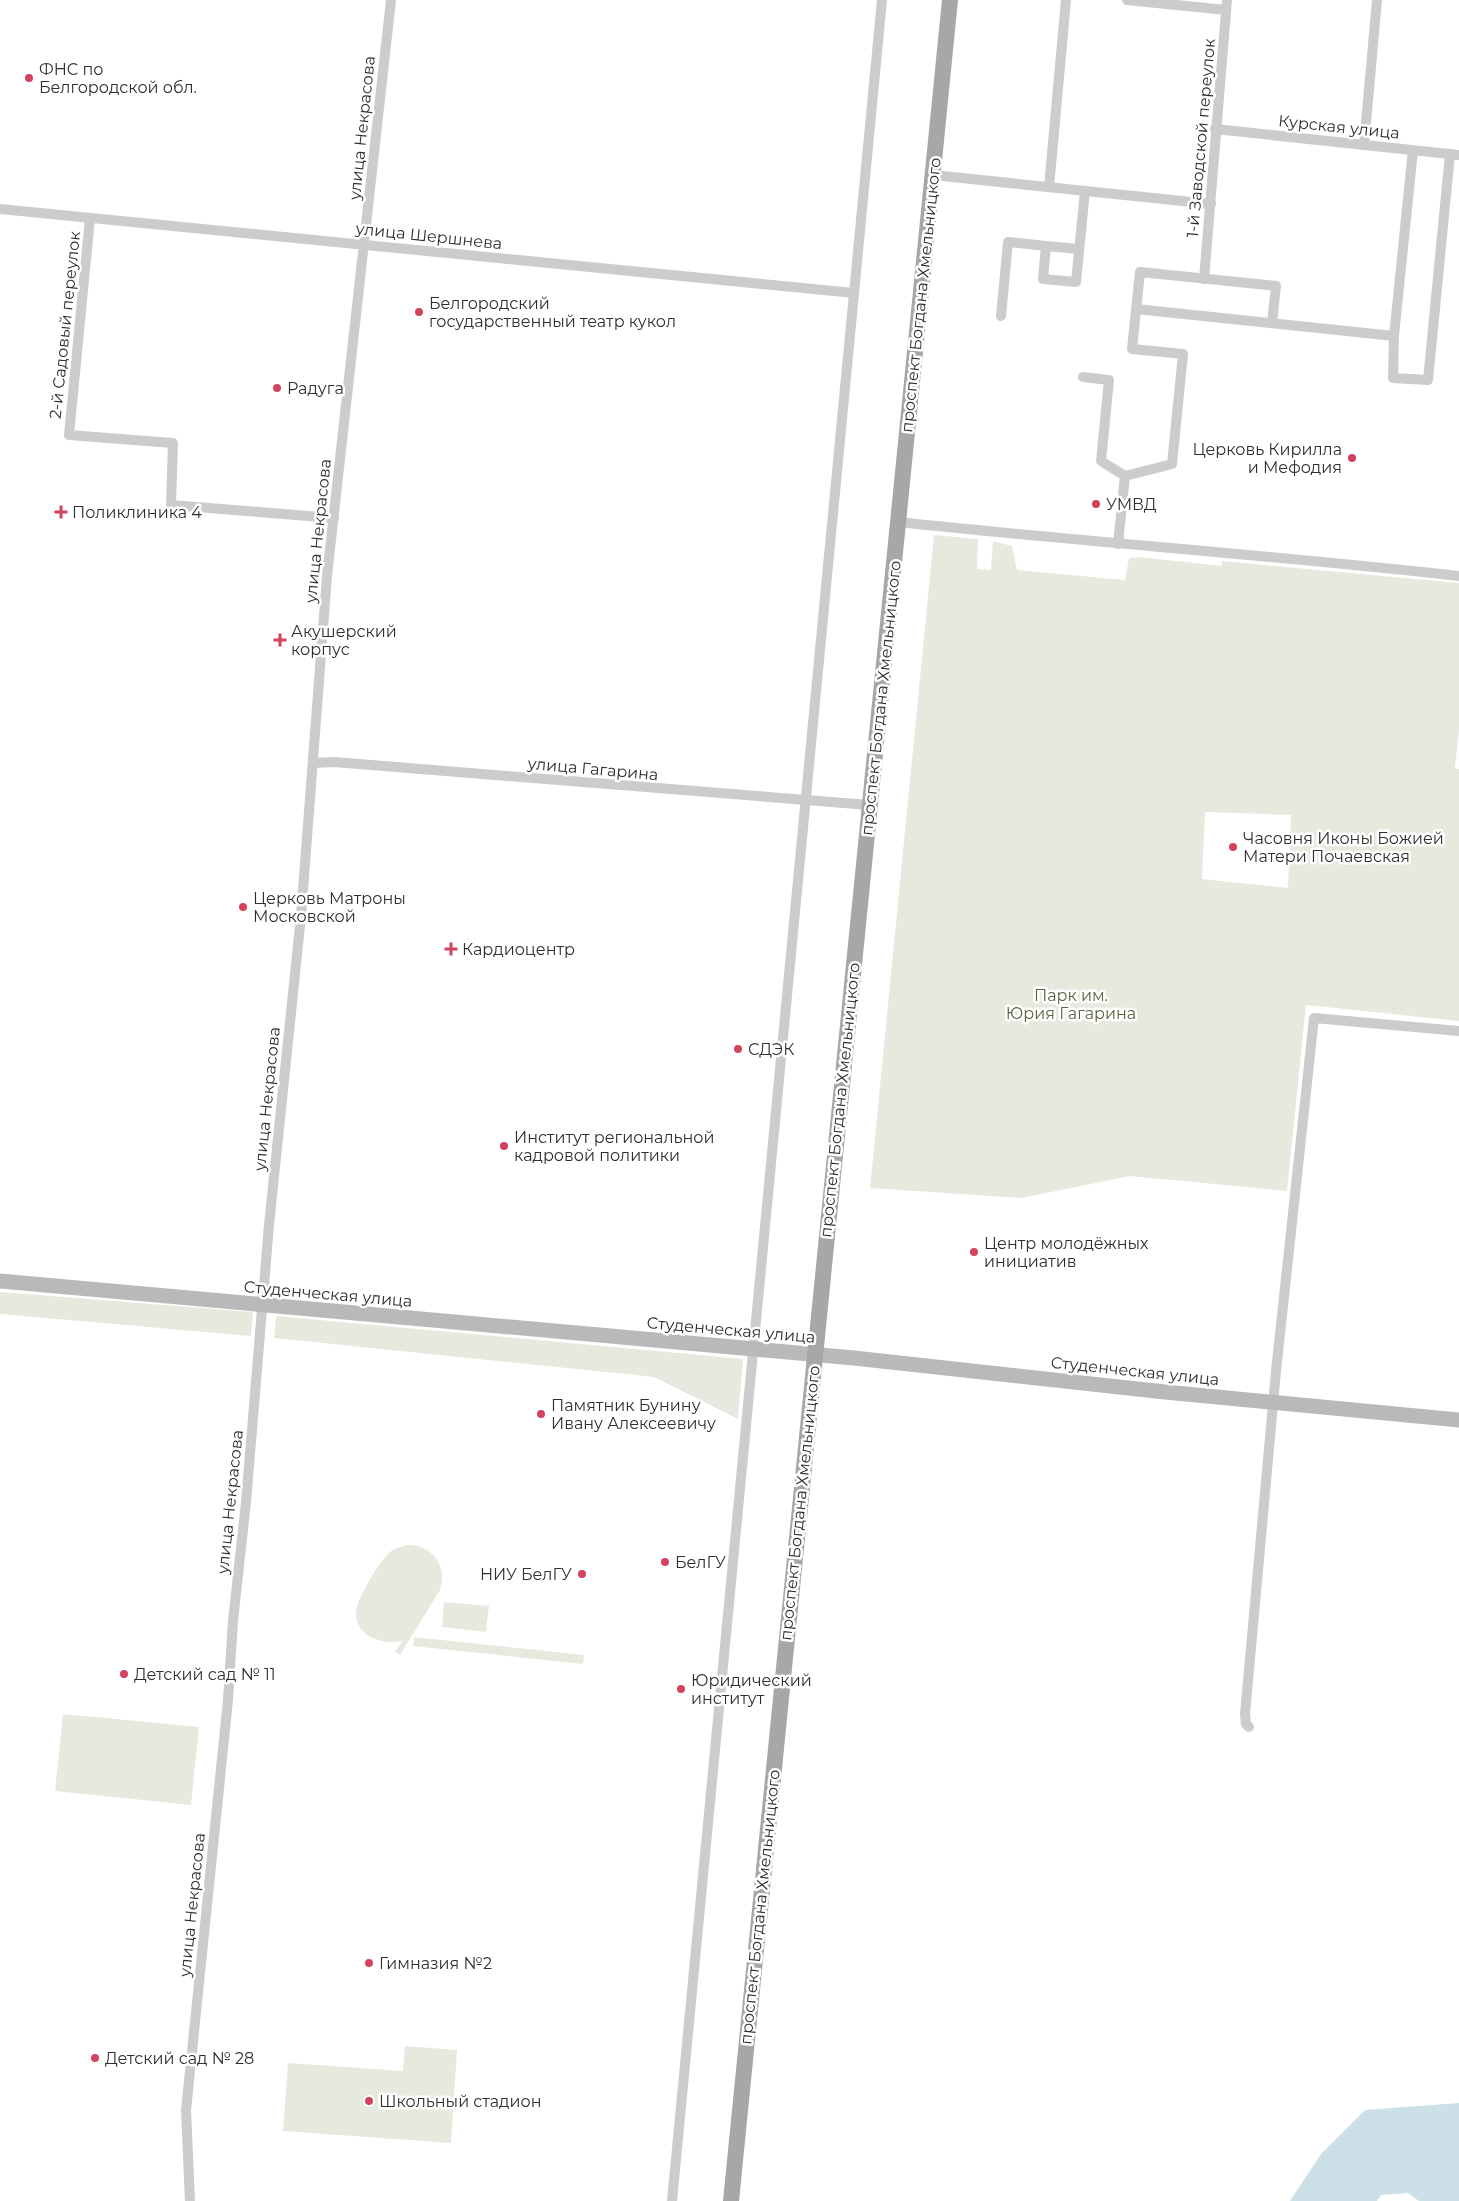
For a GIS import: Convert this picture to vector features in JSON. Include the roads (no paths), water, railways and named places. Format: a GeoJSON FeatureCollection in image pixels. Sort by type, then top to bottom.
{"type":"FeatureCollection","features":[{"type":"Feature","properties":{"kind":"main road","name":"проспект Богдана Хмельницкого"},"geometry":{"type":"LineString","coordinates":[[731,2201],[950,0]]}},
{"type":"Feature","properties":{"kind":"main road","name":"Студенческая улица"},"geometry":{"type":"LineString","coordinates":[[0,1281],[815,1355],[1459,1420]]}},
{"type":"Feature","properties":{"kind":"street","name":"улица Некрасова"},"geometry":{"type":"LineString","coordinates":[[190,2201],[186,2110],[228,1700],[233,1621],[334,518],[390,0]]}},
{"type":"Feature","properties":{"kind":"street"},"geometry":{"type":"LineString","coordinates":[[672,2201],[882,0]]}},
{"type":"Feature","properties":{"kind":"street"},"geometry":{"type":"LineString","coordinates":[[1049,187],[1066,0]]}},
{"type":"Feature","properties":{"kind":"street"},"geometry":{"type":"LineString","coordinates":[[1127,0],[1227,5]]}},
{"type":"Feature","properties":{"kind":"street"},"geometry":{"type":"LineString","coordinates":[[1364,145],[1378,0]]}},
{"type":"Feature","properties":{"kind":"street","name":"1-й Заводской переулок"},"geometry":{"type":"LineString","coordinates":[[1204,279],[1215,129],[1227,5]]}},
{"type":"Feature","properties":{"kind":"street","name":"Курская улица"},"geometry":{"type":"LineString","coordinates":[[1215,129],[1455,155]]}},
{"type":"Feature","properties":{"kind":"street"},"geometry":{"type":"LineString","coordinates":[[1412,150],[1394,336],[1393,378],[1428,380],[1455,155]]}},
{"type":"Feature","properties":{"kind":"street"},"geometry":{"type":"LineString","coordinates":[[933,175],[1211,204]]}},
{"type":"Feature","properties":{"kind":"street"},"geometry":{"type":"LineString","coordinates":[[1046,246],[1043,279],[1076,282],[1085,191]]}},
{"type":"Feature","properties":{"kind":"street","name":"улица Шершнева"},"geometry":{"type":"LineString","coordinates":[[0,208],[854,293]]}},
{"type":"Feature","properties":{"kind":"street","name":"2-й Садовый переулок"},"geometry":{"type":"LineString","coordinates":[[90,218],[69,436],[173,444],[171,505],[334,518]]}},
{"type":"Feature","properties":{"kind":"street"},"geometry":{"type":"LineString","coordinates":[[1001,316],[1008,242],[1079,249]]}},
{"type":"Feature","properties":{"kind":"street"},"geometry":{"type":"LineString","coordinates":[[1083,377],[1109,380],[1101,461],[1125,476],[1172,464],[1183,354],[1132,349],[1140,272],[1276,286],[1272,323]]}},
{"type":"Feature","properties":{"kind":"street"},"geometry":{"type":"LineString","coordinates":[[1136,309],[1394,336]]}},
{"type":"Feature","properties":{"kind":"street"},"geometry":{"type":"LineString","coordinates":[[1118,544],[1125,476]]}},
{"type":"Feature","properties":{"kind":"street"},"geometry":{"type":"LineString","coordinates":[[898,522],[1118,544],[1292,558],[1459,576]]}},
{"type":"Feature","properties":{"kind":"street","name":"улица Гагарина"},"geometry":{"type":"LineString","coordinates":[[313,763],[334,762],[869,805]]}},
{"type":"Feature","properties":{"kind":"street"},"geometry":{"type":"LineString","coordinates":[[1249,1727],[1244,1719],[1273,1402],[1314,1018],[1459,1031]]}},
{"type":"Feature","properties":{"kind":"place","name":"ФНС по Белгородской обл."},"geometry":{"type":"Point","coordinates":[29,78]}},
{"type":"Feature","properties":{"kind":"place","name":"Белгородский государственный театр кукол"},"geometry":{"type":"Point","coordinates":[419,312]}},
{"type":"Feature","properties":{"kind":"place","name":"Радуга"},"geometry":{"type":"Point","coordinates":[277,388]}},
{"type":"Feature","properties":{"kind":"place","name":"Церковь Кирилла и Мефодия"},"geometry":{"type":"Point","coordinates":[1352,458]}},
{"type":"Feature","properties":{"kind":"place","name":"УМВД"},"geometry":{"type":"Point","coordinates":[1096,504]}},
{"type":"Feature","properties":{"kind":"place","name":"Поликлиника 4"},"geometry":{"type":"Point","coordinates":[61,512]}},
{"type":"Feature","properties":{"kind":"place","name":"Акушерский корпус"},"geometry":{"type":"Point","coordinates":[280,640]}},
{"type":"Feature","properties":{"kind":"place","name":"Часовня Иконы Божией Матери Почаевская"},"geometry":{"type":"Point","coordinates":[1233,847]}},
{"type":"Feature","properties":{"kind":"place","name":"Церковь Матроны Московской"},"geometry":{"type":"Point","coordinates":[243,907]}},
{"type":"Feature","properties":{"kind":"place","name":"Кардиоцентр"},"geometry":{"type":"Point","coordinates":[451,949]}},
{"type":"Feature","properties":{"kind":"place","name":"СДЭК"},"geometry":{"type":"Point","coordinates":[738,1049]}},
{"type":"Feature","properties":{"kind":"place","name":"Институт региональной кадровой политики"},"geometry":{"type":"Point","coordinates":[504,1146]}},
{"type":"Feature","properties":{"kind":"place","name":"Центр молодёжных инициатив"},"geometry":{"type":"Point","coordinates":[974,1252]}},
{"type":"Feature","properties":{"kind":"place","name":"Памятник Бунину Ивану Алексеевичу"},"geometry":{"type":"Point","coordinates":[541,1414]}},
{"type":"Feature","properties":{"kind":"place","name":"БелГУ"},"geometry":{"type":"Point","coordinates":[665,1562]}},
{"type":"Feature","properties":{"kind":"place","name":"НИУ БелГУ"},"geometry":{"type":"Point","coordinates":[582,1574]}},
{"type":"Feature","properties":{"kind":"place","name":"Детский сад № 11"},"geometry":{"type":"Point","coordinates":[124,1674]}},
{"type":"Feature","properties":{"kind":"place","name":"Юридический институт"},"geometry":{"type":"Point","coordinates":[681,1689]}},
{"type":"Feature","properties":{"kind":"place","name":"Гимназия №2"},"geometry":{"type":"Point","coordinates":[369,1963]}},
{"type":"Feature","properties":{"kind":"place","name":"Детский сад № 28"},"geometry":{"type":"Point","coordinates":[95,2058]}},
{"type":"Feature","properties":{"kind":"place","name":"Школьный стадион"},"geometry":{"type":"Point","coordinates":[369,2101]}},
{"type":"Feature","properties":{"kind":"park label","name":"Парк им. Юрия Гагарина"},"geometry":{"type":"Point","coordinates":[1071,1004]}}]}
